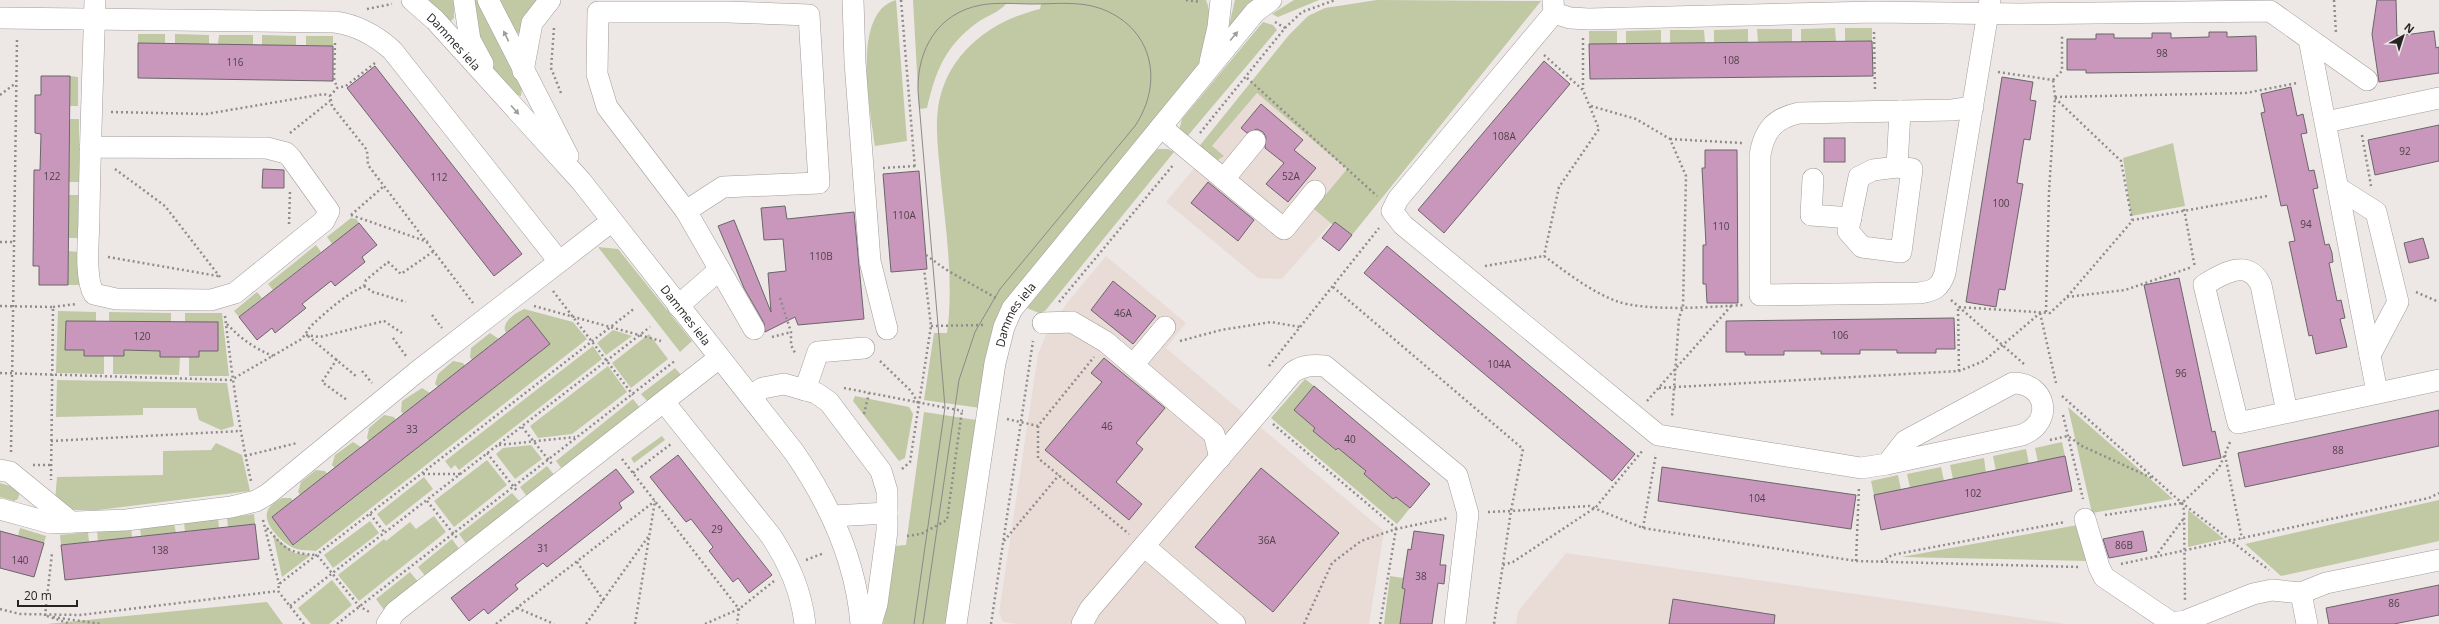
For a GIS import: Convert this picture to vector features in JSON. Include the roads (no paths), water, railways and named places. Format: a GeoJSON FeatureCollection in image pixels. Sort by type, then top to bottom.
{"type":"FeatureCollection","features":[{"type":"Feature","properties":{"kind":"street","name":"Dammes iela"},"geometry":{"type":"LineString","coordinates":[[412,0],[434,20],[581,182],[750,396],[811,477],[833,516],[848,558],[860,609],[861,624]]}},
{"type":"Feature","properties":{"kind":"street","name":"Dammes iela"},"geometry":{"type":"LineString","coordinates":[[464,0],[470,40],[493,85]]}},
{"type":"Feature","properties":{"kind":"street","name":"Dammes iela"},"geometry":{"type":"LineString","coordinates":[[488,0],[581,182]]}},
{"type":"Feature","properties":{"kind":"street"},"geometry":{"type":"LineString","coordinates":[[523,71],[532,23],[550,0]]}},
{"type":"Feature","properties":{"kind":"street"},"geometry":{"type":"LineString","coordinates":[[853,0],[855,62],[865,169],[865,205],[870,261],[887,329]]}},
{"type":"Feature","properties":{"kind":"street","name":"Dammes iela"},"geometry":{"type":"LineString","coordinates":[[1209,66],[1218,27],[1221,0]]}},
{"type":"Feature","properties":{"kind":"street","name":"Dammes iela"},"geometry":{"type":"LineString","coordinates":[[956,624],[995,364],[1004,327],[1012,309],[1209,66],[1255,12],[1271,0]]}},
{"type":"Feature","properties":{"kind":"street"},"geometry":{"type":"LineString","coordinates":[[686,211],[723,187],[819,183],[809,16],[728,6],[598,12],[597,74],[607,106],[686,211],[754,329]]}},
{"type":"Feature","properties":{"kind":"street"},"geometry":{"type":"LineString","coordinates":[[1887,464],[1905,441],[2006,385],[2022,383],[2030,387],[2038,395],[2042,406],[2043,415],[2032,431],[1887,464],[1861,468],[1662,441],[1403,225],[1392,211],[1398,199],[1553,6],[1582,18],[1874,12],[1989,6],[2062,14],[2270,11],[2368,80]]}},
{"type":"Feature","properties":{"kind":"street"},"geometry":{"type":"LineString","coordinates":[[1973,107],[1952,110],[1799,113],[1786,116],[1769,128],[1762,145],[1760,295],[1919,293],[1932,291],[1939,287],[1945,273],[1980,68],[1989,6]]}},
{"type":"Feature","properties":{"kind":"street"},"geometry":{"type":"LineString","coordinates":[[9,19],[95,10],[335,22],[355,26],[367,32],[392,50],[558,260]]}},
{"type":"Feature","properties":{"kind":"street"},"geometry":{"type":"LineString","coordinates":[[90,147],[260,148],[278,150],[290,158],[329,211],[324,221],[235,293],[222,286],[203,300],[116,299],[98,295],[90,287],[89,254],[90,147],[95,10]]}},
{"type":"Feature","properties":{"kind":"street"},"geometry":{"type":"LineString","coordinates":[[2309,39],[2326,122],[2376,392]]}},
{"type":"Feature","properties":{"kind":"street"},"geometry":{"type":"LineString","coordinates":[[2326,122],[2439,98]]}},
{"type":"Feature","properties":{"kind":"street"},"geometry":{"type":"LineString","coordinates":[[1897,167],[1900,111]]}},
{"type":"Feature","properties":{"kind":"street"},"geometry":{"type":"LineString","coordinates":[[1160,127],[1284,229],[1315,191]]}},
{"type":"Feature","properties":{"kind":"street"},"geometry":{"type":"LineString","coordinates":[[1224,179],[1255,141]]}},
{"type":"Feature","properties":{"kind":"street"},"geometry":{"type":"LineString","coordinates":[[1897,167],[1912,169],[1901,252],[1862,248],[1848,231],[1859,178],[1873,170],[1897,167]]}},
{"type":"Feature","properties":{"kind":"street"},"geometry":{"type":"LineString","coordinates":[[1813,179],[1811,215],[1851,218]]}},
{"type":"Feature","properties":{"kind":"street"},"geometry":{"type":"LineString","coordinates":[[2338,188],[2376,212],[2398,302],[2370,355]]}},
{"type":"Feature","properties":{"kind":"street"},"geometry":{"type":"LineString","coordinates":[[0,509],[51,523],[126,520],[231,507],[256,501],[268,494],[344,430],[558,260],[612,221]]}},
{"type":"Feature","properties":{"kind":"street"},"geometry":{"type":"LineString","coordinates":[[2287,412],[2258,279],[2249,271],[2242,268],[2224,272],[2204,285],[2238,423],[2287,412],[2376,392],[2439,380]]}},
{"type":"Feature","properties":{"kind":"street"},"geometry":{"type":"LineString","coordinates":[[678,306],[719,270]]}},
{"type":"Feature","properties":{"kind":"street"},"geometry":{"type":"LineString","coordinates":[[1042,323],[1072,322],[1106,342],[1214,434],[1220,458]]}},
{"type":"Feature","properties":{"kind":"street"},"geometry":{"type":"LineString","coordinates":[[1133,365],[1170,335]]}},
{"type":"Feature","properties":{"kind":"street"},"geometry":{"type":"LineString","coordinates":[[807,384],[818,352],[864,348]]}},
{"type":"Feature","properties":{"kind":"street"},"geometry":{"type":"LineString","coordinates":[[387,622],[396,612],[719,358]]}},
{"type":"Feature","properties":{"kind":"street"},"geometry":{"type":"LineString","coordinates":[[1082,624],[1090,610],[1293,372],[1304,366],[1325,366],[1457,475],[1468,514],[1455,624]]}},
{"type":"Feature","properties":{"kind":"street"},"geometry":{"type":"LineString","coordinates":[[750,396],[772,385],[807,384],[816,394],[829,402],[881,471],[885,481],[886,531],[877,604],[871,624]]}},
{"type":"Feature","properties":{"kind":"street"},"geometry":{"type":"LineString","coordinates":[[664,402],[781,552],[797,584],[805,624]]}},
{"type":"Feature","properties":{"kind":"street"},"geometry":{"type":"LineString","coordinates":[[5,471],[51,505],[71,522]]}},
{"type":"Feature","properties":{"kind":"street"},"geometry":{"type":"LineString","coordinates":[[833,516],[886,531]]}},
{"type":"Feature","properties":{"kind":"street"},"geometry":{"type":"LineString","coordinates":[[2085,519],[2099,567],[2104,577],[2179,622],[2253,594],[2272,590],[2301,593],[2326,583],[2439,560]]}},
{"type":"Feature","properties":{"kind":"street"},"geometry":{"type":"LineString","coordinates":[[848,558],[866,558],[886,531]]}},
{"type":"Feature","properties":{"kind":"street"},"geometry":{"type":"LineString","coordinates":[[1144,546],[1234,624]]}},
{"type":"Feature","properties":{"kind":"street"},"geometry":{"type":"LineString","coordinates":[[2301,593],[2307,624]]}},
{"type":"Feature","properties":{"kind":"tram line"},"geometry":{"type":"LineString","coordinates":[[914,624],[945,407],[918,91],[921,61],[926,47],[933,35],[953,16],[966,9],[981,5],[1000,3],[1066,3],[1083,4],[1099,8],[1117,16],[1131,28],[1142,41],[1148,57],[1151,74],[1149,91],[1144,109],[1135,126],[1000,289],[975,332],[959,380],[923,624]]}}]}
